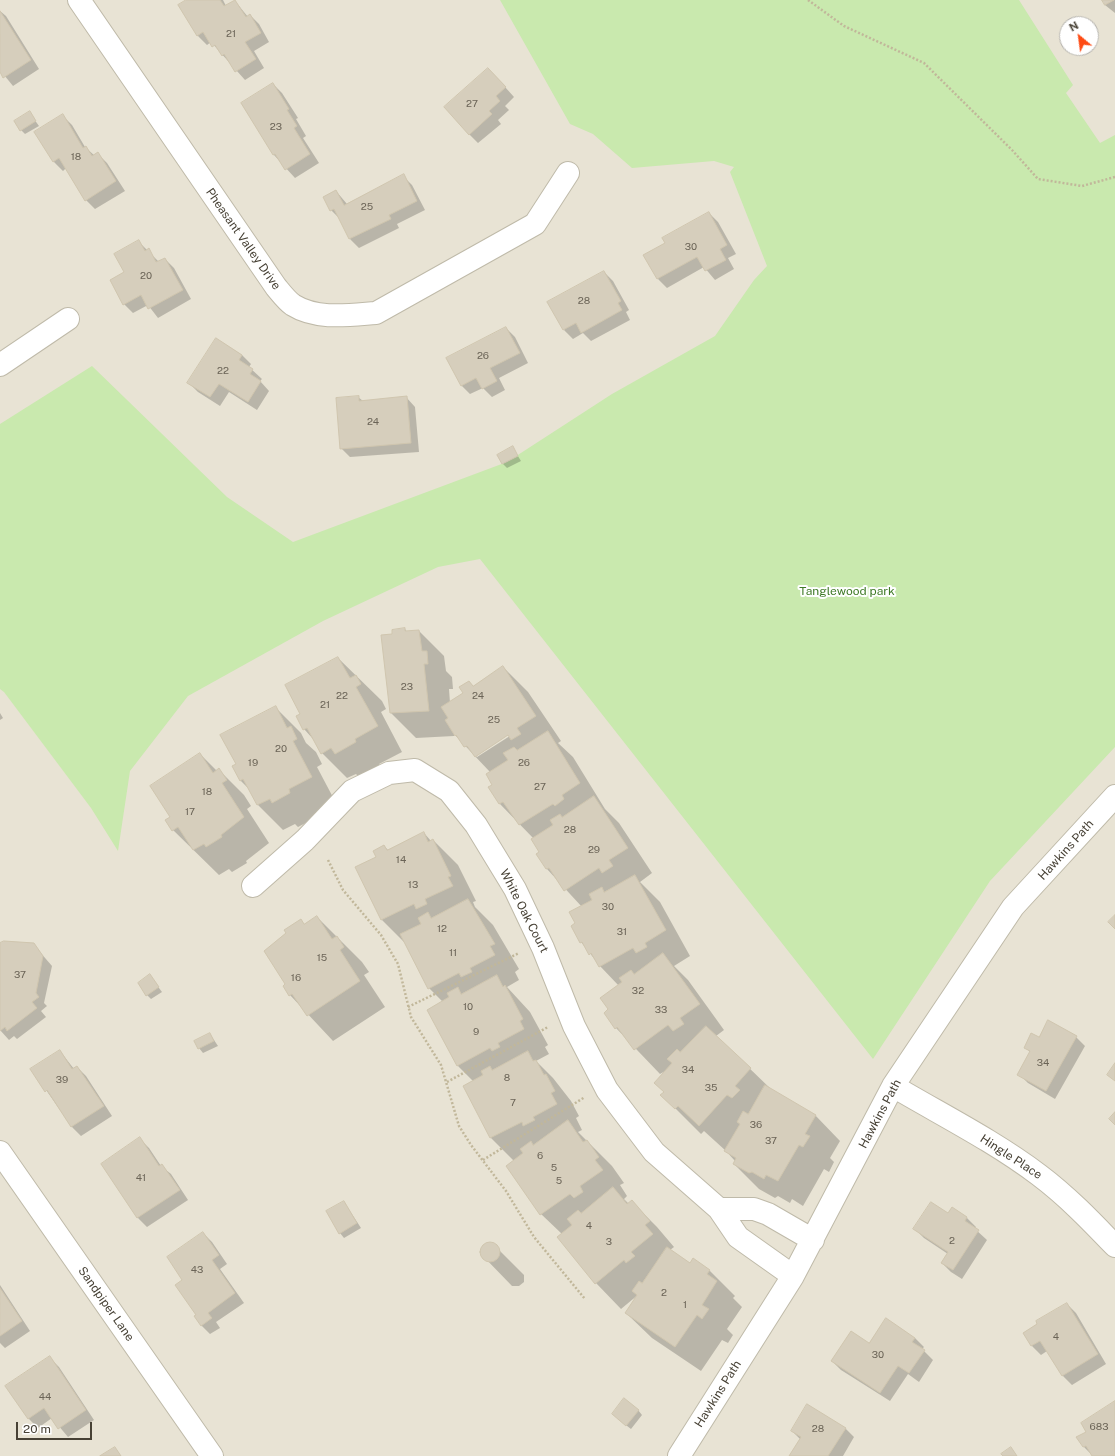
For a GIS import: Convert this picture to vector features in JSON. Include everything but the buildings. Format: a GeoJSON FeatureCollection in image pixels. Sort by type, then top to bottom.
{"type":"FeatureCollection","features":[{"type":"Feature","properties":{"kind":"street","name":"Pheasant Valley Drive"},"geometry":{"type":"LineString","coordinates":[[79,0],[276,287],[293,305],[318,315],[347,316],[376,313],[535,224],[568,173]]}},
{"type":"Feature","properties":{"kind":"street"},"geometry":{"type":"LineString","coordinates":[[0,365],[68,319]]}},
{"type":"Feature","properties":{"kind":"street","name":"White Oak Court"},"geometry":{"type":"LineString","coordinates":[[253,886],[305,840],[352,791],[389,773],[415,770],[449,791],[476,825],[515,889],[543,948],[574,1026],[607,1090],[654,1152],[719,1210],[738,1237],[793,1276]]}},
{"type":"Feature","properties":{"kind":"street","name":"Hawkins Path"},"geometry":{"type":"LineString","coordinates":[[679,1456],[793,1276],[893,1086],[1014,907],[1115,796]]}},
{"type":"Feature","properties":{"kind":"street","name":"Hingle Place"},"geometry":{"type":"LineString","coordinates":[[893,1086],[991,1143],[1040,1175],[1082,1210],[1115,1246]]}},
{"type":"Feature","properties":{"kind":"street","name":"Sandpiper Lane"},"geometry":{"type":"LineString","coordinates":[[0,1152],[212,1456]]}},
{"type":"Feature","properties":{"kind":"street"},"geometry":{"type":"LineString","coordinates":[[719,1210],[754,1210],[768,1214],[813,1240]]}},
{"type":"Feature","properties":{"kind":"path"},"geometry":{"type":"LineString","coordinates":[[808,0],[844,26],[924,63],[1012,150],[1038,179],[1082,186],[1115,177]]}},
{"type":"Feature","properties":{"kind":"path"},"geometry":{"type":"LineString","coordinates":[[328,860],[343,890],[380,935],[398,964],[411,1017],[435,1052],[447,1082],[452,1107],[459,1126],[471,1145],[506,1191],[534,1237],[585,1299]]}},
{"type":"Feature","properties":{"kind":"path"},"geometry":{"type":"LineString","coordinates":[[408,1007],[524,950]]}},
{"type":"Feature","properties":{"kind":"path"},"geometry":{"type":"LineString","coordinates":[[447,1082],[555,1024]]}},
{"type":"Feature","properties":{"kind":"path"},"geometry":{"type":"LineString","coordinates":[[483,1160],[586,1097]]}},
{"type":"Feature","properties":{"kind":"shaded area"},"geometry":{"type":"Polygon","coordinates":[[[0,0],[1115,0],[1115,1456],[0,1456],[0,0]]]}},
{"type":"Feature","properties":{"kind":"green space","name":"Tanglewood park"},"geometry":{"type":"Polygon","coordinates":[[[500,0],[1019,0],[1073,85],[1066,93],[1100,143],[1115,135],[1115,747],[990,881],[873,1059],[480,559],[438,567],[323,621],[188,696],[130,771],[118,851],[91,808],[4,692],[0,689],[0,424],[92,366],[227,497],[293,542],[507,462],[612,394],[715,336],[754,280],[767,266],[730,172],[734,167],[714,161],[632,168],[593,134],[570,124],[500,0]]]}}]}
